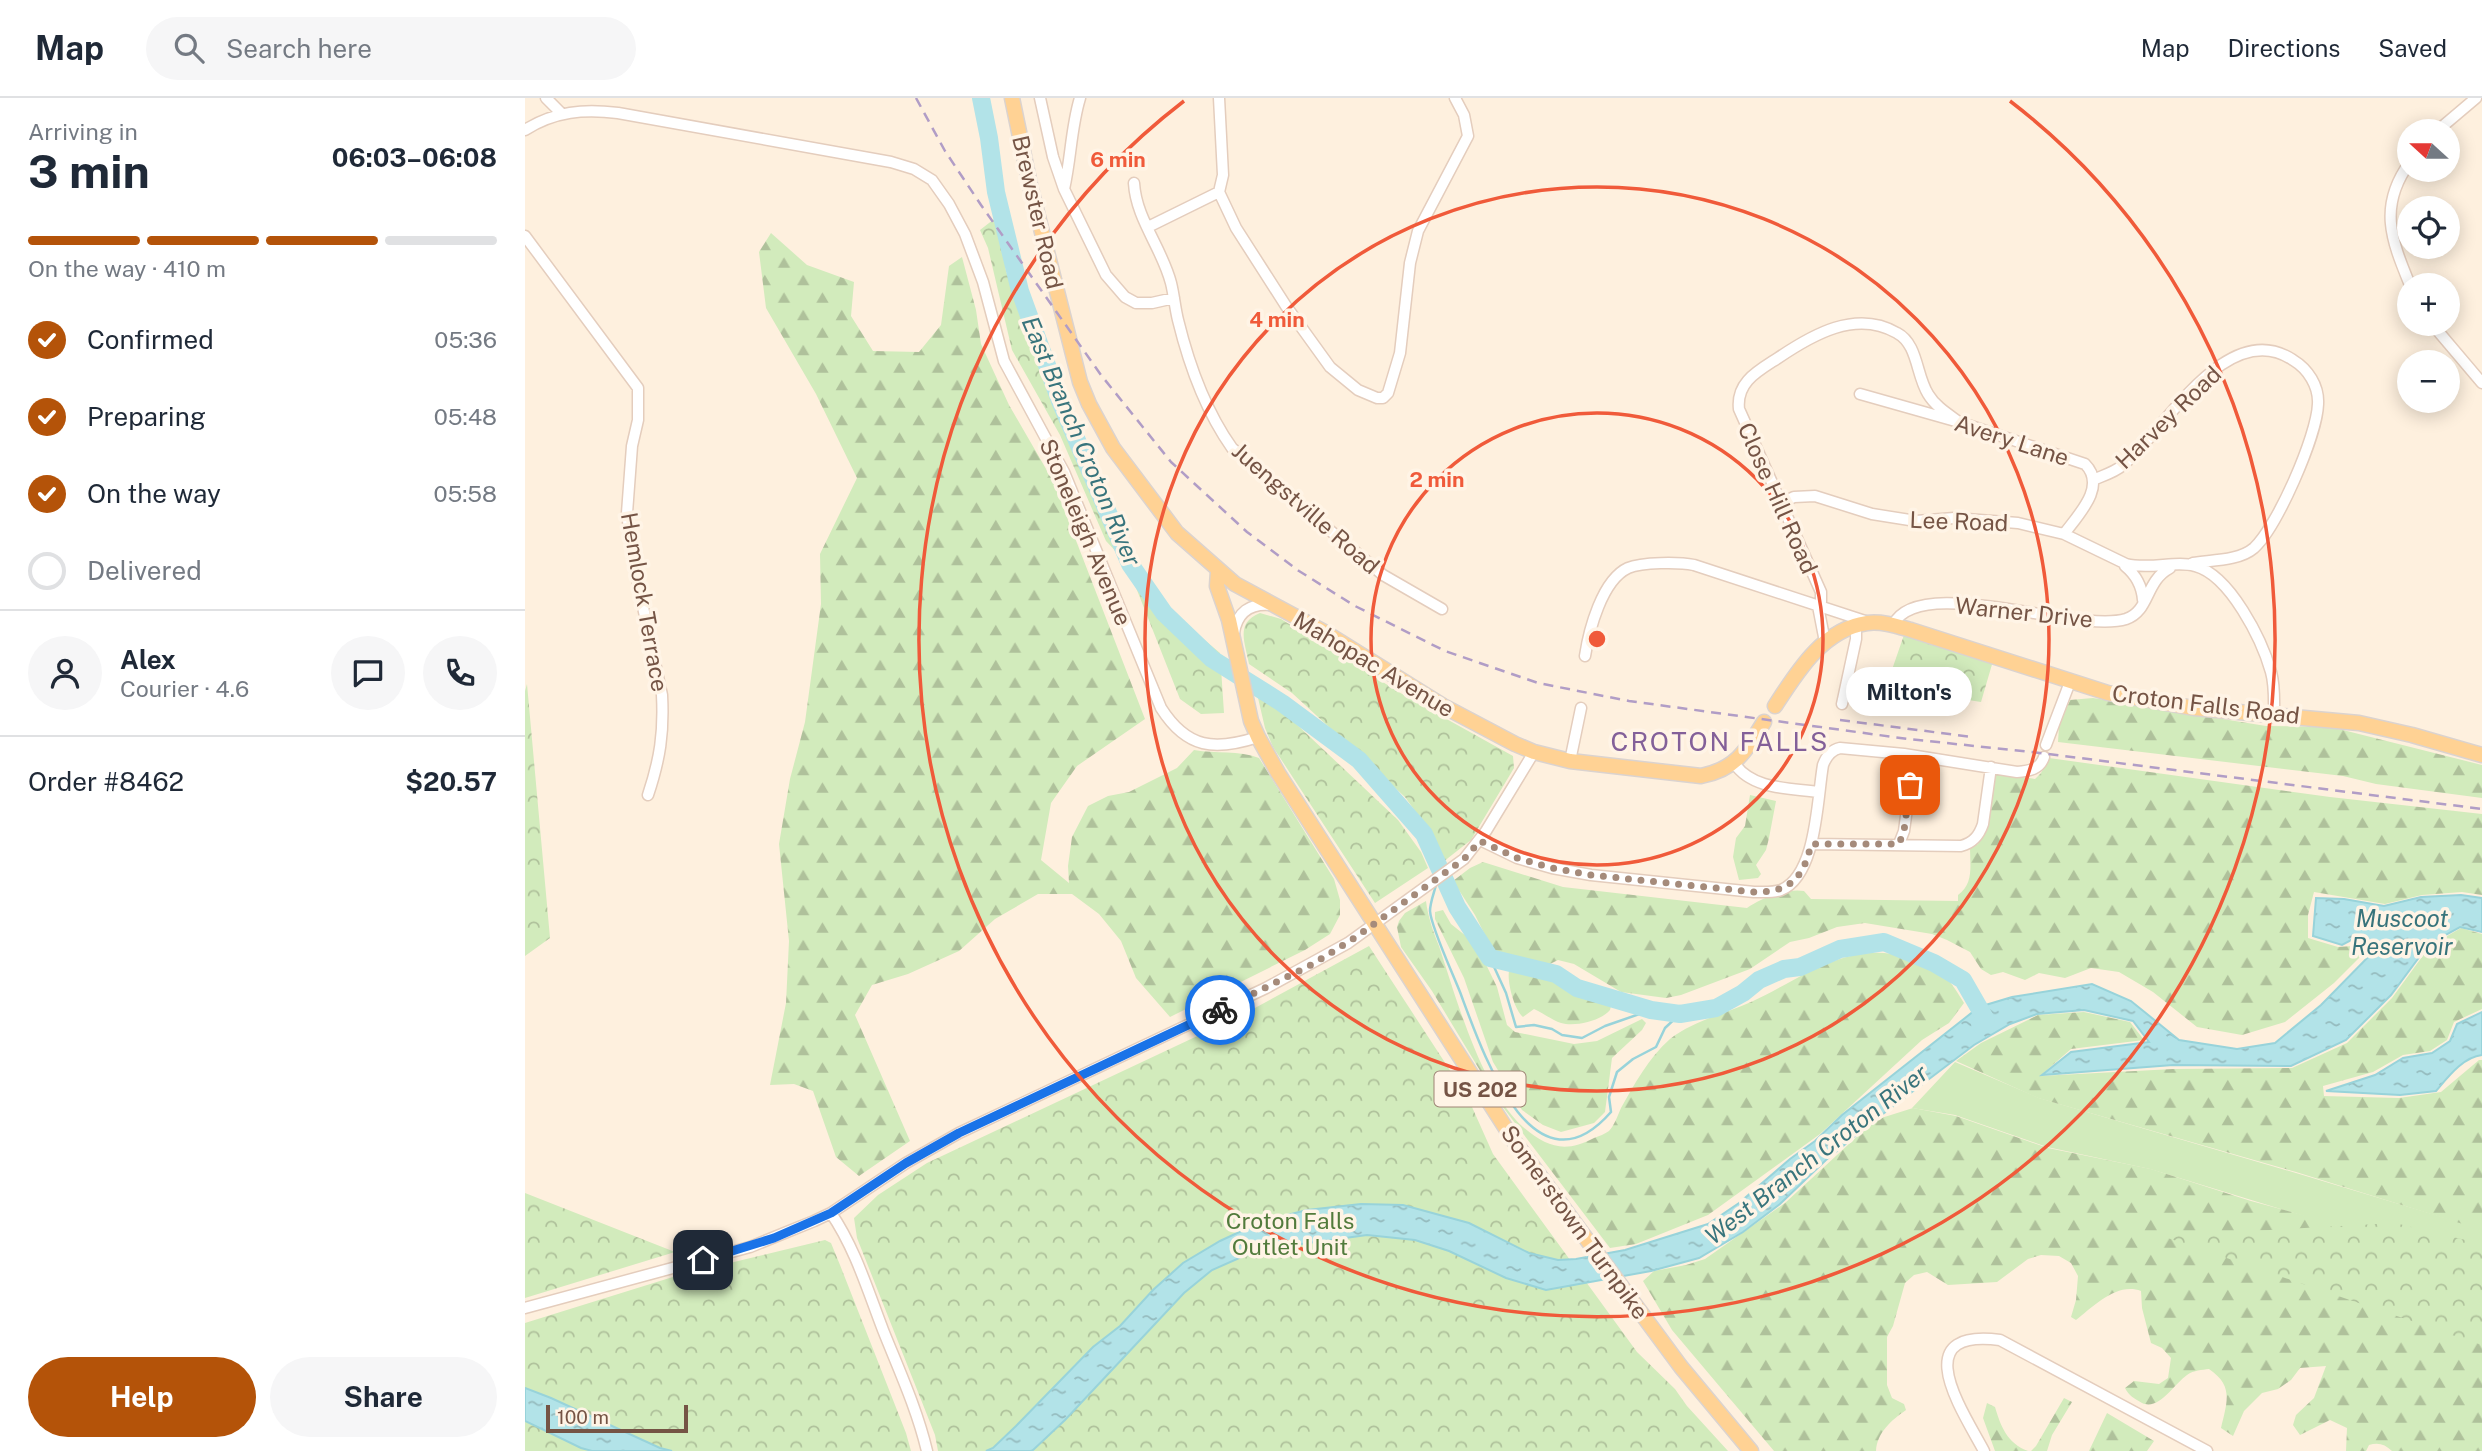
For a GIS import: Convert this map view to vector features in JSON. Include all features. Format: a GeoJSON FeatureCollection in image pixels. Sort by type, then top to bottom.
{"type":"FeatureCollection","features":[{"type":"Feature","properties":{"kind":"main road","name":"Brewster Road"},"geometry":{"type":"LineString","coordinates":[[1012,98],[1030,186],[1067,338],[1089,404],[1113,448],[1142,488],[1177,533],[1218,571]]}},
{"type":"Feature","properties":{"kind":"main road","name":"Mahopac Avenue"},"geometry":{"type":"LineString","coordinates":[[1218,571],[1235,584],[1327,633],[1455,713],[1534,752],[1570,761],[1701,776],[1724,770],[1734,764]]}},
{"type":"Feature","properties":{"kind":"main road","name":"Somerstown Turnpike"},"geometry":{"type":"LineString","coordinates":[[1218,571],[1217,586],[1225,606],[1243,688],[1258,737],[1278,773],[1501,1121],[1688,1377],[1751,1451]]}},
{"type":"Feature","properties":{"kind":"main road"},"geometry":{"type":"LineString","coordinates":[[1775,706],[1803,665],[1825,642],[1862,624],[1893,625]]}},
{"type":"Feature","properties":{"kind":"main road","name":"Croton Falls Road"},"geometry":{"type":"LineString","coordinates":[[1893,625],[2108,693],[2154,702],[2359,723],[2482,755]]}},
{"type":"Feature","properties":{"kind":"main road"},"geometry":{"type":"LineString","coordinates":[[1734,764],[1764,722]]}},
{"type":"Feature","properties":{"kind":"street"},"geometry":{"type":"LineString","coordinates":[[546,98],[561,113]]}},
{"type":"Feature","properties":{"kind":"street"},"geometry":{"type":"LineString","coordinates":[[1040,98],[1053,157],[1064,189],[1115,288],[1136,303],[1174,298]]}},
{"type":"Feature","properties":{"kind":"street"},"geometry":{"type":"LineString","coordinates":[[1064,189],[1080,98]]}},
{"type":"Feature","properties":{"kind":"street"},"geometry":{"type":"LineString","coordinates":[[1219,98],[1223,175],[1219,192],[1236,228],[1330,368],[1358,390],[1377,398],[1383,398],[1388,393],[1400,353],[1411,263],[1419,231],[1468,136],[1464,115],[1455,98]]}},
{"type":"Feature","properties":{"kind":"street"},"geometry":{"type":"LineString","coordinates":[[2451,119],[2476,98]]}},
{"type":"Feature","properties":{"kind":"street","name":"Stoneleigh Avenue"},"geometry":{"type":"LineString","coordinates":[[525,130],[561,113],[583,110],[618,113],[902,164],[932,180],[965,234],[977,265],[1004,361],[1064,471],[1161,708],[1185,735],[1205,744],[1227,746],[1258,737]]}},
{"type":"Feature","properties":{"kind":"street"},"geometry":{"type":"LineString","coordinates":[[2398,182],[2390,200],[2390,212],[2396,247],[2406,273]]}},
{"type":"Feature","properties":{"kind":"street","name":"Juengstville Road"},"geometry":{"type":"LineString","coordinates":[[1134,183],[1137,203],[1171,282],[1178,321],[1201,394],[1232,448],[1383,575],[1442,609]]}},
{"type":"Feature","properties":{"kind":"street"},"geometry":{"type":"LineString","coordinates":[[1148,227],[1219,192]]}},
{"type":"Feature","properties":{"kind":"street","name":"Hemlock Terrace"},"geometry":{"type":"LineString","coordinates":[[525,236],[638,388],[638,420],[629,470],[628,526],[663,711],[661,751],[648,795]]}},
{"type":"Feature","properties":{"kind":"street","name":"Close Hill Road"},"geometry":{"type":"LineString","coordinates":[[1825,642],[1818,606],[1821,592],[1739,410],[1739,394],[1743,386],[1756,372],[1820,332],[1845,325],[1875,325],[1899,334],[1908,343],[1928,395],[1959,422]]}},
{"type":"Feature","properties":{"kind":"street"},"geometry":{"type":"LineString","coordinates":[[2441,336],[2482,383]]}},
{"type":"Feature","properties":{"kind":"street","name":"Harvey Road"},"geometry":{"type":"LineString","coordinates":[[2095,480],[2116,470],[2130,459],[2200,382],[2220,365],[2239,355],[2257,351],[2279,353],[2298,363],[2307,372],[2317,393],[2316,415],[2304,455],[2273,521],[2260,540],[2245,553],[2181,565]]}},
{"type":"Feature","properties":{"kind":"street","name":"Avery Lane"},"geometry":{"type":"LineString","coordinates":[[1860,394],[1959,422],[2077,461],[2091,471],[2095,480],[2088,500],[2064,534]]}},
{"type":"Feature","properties":{"kind":"street","name":"Lee Road"},"geometry":{"type":"LineString","coordinates":[[1781,503],[1794,497],[1815,496],[1864,512],[1904,520],[1929,522],[1954,518],[2004,521],[2064,534],[2135,567],[2181,565]]}},
{"type":"Feature","properties":{"kind":"street"},"geometry":{"type":"LineString","coordinates":[[2117,560],[2137,578],[2142,588],[2143,605]]}},
{"type":"Feature","properties":{"kind":"street"},"geometry":{"type":"LineString","coordinates":[[1585,656],[1590,629],[1614,580],[1630,567],[1679,563],[1694,565],[1818,606],[1862,624],[1856,639],[1842,704]]}},
{"type":"Feature","properties":{"kind":"street"},"geometry":{"type":"LineString","coordinates":[[2143,605],[2151,584],[2158,576],[2181,565],[2200,568],[2219,582],[2249,622],[2271,672],[2274,715]]}},
{"type":"Feature","properties":{"kind":"street","name":"Warner Drive"},"geometry":{"type":"LineString","coordinates":[[1893,625],[1902,612],[1936,603],[1973,604],[2105,621],[2132,616],[2143,605]]}},
{"type":"Feature","properties":{"kind":"street"},"geometry":{"type":"LineString","coordinates":[[1234,643],[1237,620],[1247,609],[1255,605],[1275,606]]}},
{"type":"Feature","properties":{"kind":"street"},"geometry":{"type":"LineString","coordinates":[[2046,744],[2070,682]]}},
{"type":"Feature","properties":{"kind":"street"},"geometry":{"type":"LineString","coordinates":[[1570,761],[1581,708]]}},
{"type":"Feature","properties":{"kind":"street"},"geometry":{"type":"LineString","coordinates":[[1480,841],[1517,858],[1572,872],[1766,892],[1784,889],[1792,883],[1804,865],[1811,844],[1823,765],[1835,750],[1840,748],[1914,756],[2026,771],[2041,765],[2044,757]]}},
{"type":"Feature","properties":{"kind":"street"},"geometry":{"type":"LineString","coordinates":[[525,1308],[774,1238],[831,1213],[906,1163],[959,1133],[1266,988],[1321,959],[1375,924],[1464,859],[1480,841],[1534,752]]}},
{"type":"Feature","properties":{"kind":"street"},"geometry":{"type":"LineString","coordinates":[[1899,844],[1904,831],[1914,756]]}},
{"type":"Feature","properties":{"kind":"street"},"geometry":{"type":"LineString","coordinates":[[1734,764],[1744,776],[1752,780],[1794,791],[1819,792]]}},
{"type":"Feature","properties":{"kind":"street"},"geometry":{"type":"LineString","coordinates":[[1811,844],[1961,846],[1975,839],[1983,824],[1991,767]]}},
{"type":"Feature","properties":{"kind":"street"},"geometry":{"type":"LineString","coordinates":[[831,1213],[841,1227],[866,1285],[919,1422],[927,1451]]}},
{"type":"Feature","properties":{"kind":"street"},"geometry":{"type":"LineString","coordinates":[[1984,1451],[1949,1382],[1946,1370],[1947,1358],[1952,1349],[1975,1336],[2000,1340],[2207,1451]]}},
{"type":"Feature","properties":{"kind":"green space"},"geometry":{"type":"Polygon","coordinates":[[[998,216],[1006,271],[1056,408],[1095,481],[1121,545],[1144,589],[1220,653],[1224,713],[1201,714],[1180,699],[1131,575],[1122,558],[1106,541],[1060,435],[1012,350],[988,248],[980,230],[998,216]]]}},
{"type":"Feature","properties":{"kind":"green space"},"geometry":{"type":"Polygon","coordinates":[[[771,233],[807,265],[854,282],[851,316],[873,351],[919,352],[941,325],[949,266],[962,257],[976,310],[981,344],[1009,405],[1053,481],[1145,719],[1077,766],[1051,803],[1041,860],[1069,883],[1068,866],[1072,837],[1088,806],[1108,796],[1129,792],[1177,768],[1194,750],[1243,754],[1259,758],[1334,879],[1340,900],[1340,915],[1330,934],[1305,950],[1170,1017],[1136,978],[1121,941],[1099,914],[1072,894],[1038,894],[995,919],[959,951],[908,974],[872,985],[855,1015],[910,1141],[859,1176],[836,1157],[813,1091],[794,1084],[770,1085],[786,1003],[789,941],[779,844],[790,779],[805,722],[821,604],[820,554],[857,478],[816,394],[766,308],[759,252],[771,233]]]}},
{"type":"Feature","properties":{"kind":"green space"},"geometry":{"type":"Polygon","coordinates":[[[1260,613],[1281,619],[1407,697],[1513,756],[1514,768],[1471,840],[1443,862],[1436,840],[1405,797],[1292,693],[1249,664],[1244,628],[1252,617],[1260,613]]]}},
{"type":"Feature","properties":{"kind":"green space"},"geometry":{"type":"Polygon","coordinates":[[[1905,632],[1993,661],[1981,702],[1886,687],[1905,632]]]}},
{"type":"Feature","properties":{"kind":"green space"},"geometry":{"type":"Polygon","coordinates":[[[527,684],[550,938],[525,956],[525,691],[527,684]]]}},
{"type":"Feature","properties":{"kind":"green space"},"geometry":{"type":"Polygon","coordinates":[[[1255,685],[1398,820],[1421,852],[1428,868],[1375,903],[1273,747],[1265,728],[1255,685]]]}},
{"type":"Feature","properties":{"kind":"green space"},"geometry":{"type":"Polygon","coordinates":[[[2093,698],[2266,726],[2331,727],[2482,765],[2482,798],[2376,784],[2343,776],[2058,742],[2059,726],[2070,700],[2093,698]]]}},
{"type":"Feature","properties":{"kind":"green space"},"geometry":{"type":"Polygon","coordinates":[[[2049,758],[2330,797],[2482,814],[2482,895],[2462,892],[2422,895],[2385,904],[2314,892],[2308,915],[2308,938],[2338,947],[2367,945],[2364,953],[2334,983],[2285,1022],[2242,1035],[2197,1027],[2153,992],[2119,972],[2091,968],[2065,978],[2039,973],[2025,980],[2003,972],[1991,975],[1981,969],[1970,952],[1947,940],[1932,934],[1865,923],[1837,927],[1790,942],[1750,969],[1681,995],[1666,998],[1621,992],[1574,964],[1558,960],[1546,966],[1494,953],[1475,915],[1453,881],[1483,862],[1563,887],[1747,908],[1774,895],[1797,890],[1804,891],[1811,899],[1958,901],[1958,895],[1969,880],[1970,848],[1978,844],[1988,820],[1996,773],[2035,779],[2049,758]]]}},
{"type":"Feature","properties":{"kind":"green space"},"geometry":{"type":"Polygon","coordinates":[[[1750,795],[1776,801],[1766,850],[1756,865],[1761,874],[1758,878],[1739,880],[1733,857],[1736,838],[1745,826],[1750,795]]]}},
{"type":"Feature","properties":{"kind":"green space"},"geometry":{"type":"Polygon","coordinates":[[[1426,901],[1462,1016],[1495,1090],[1508,1111],[1523,1127],[1540,1140],[1557,1146],[1574,1146],[1609,1131],[1649,1063],[1662,1046],[1679,1033],[1846,957],[1887,953],[1908,958],[1942,974],[1964,1003],[1949,1023],[1922,1040],[1820,1134],[1708,1215],[1636,1244],[1610,1248],[1499,1102],[1432,991],[1401,947],[1397,927],[1399,921],[1405,913],[1426,901]]]}},
{"type":"Feature","properties":{"kind":"green space"},"geometry":{"type":"Polygon","coordinates":[[[1443,910],[1451,924],[1476,944],[1497,987],[1507,1025],[1515,1032],[1574,1044],[1597,1041],[1642,1019],[1646,1023],[1612,1058],[1605,1112],[1594,1123],[1561,1132],[1543,1125],[1522,1110],[1493,1062],[1464,978],[1435,919],[1435,912],[1443,910]]]}},
{"type":"Feature","properties":{"kind":"green space"},"geometry":{"type":"Polygon","coordinates":[[[2461,928],[2482,934],[2482,1009],[2454,1022],[2447,1040],[2430,1051],[2403,1055],[2373,1072],[2323,1086],[2324,1096],[2399,1098],[2441,1092],[2482,1060],[2482,1230],[2296,1172],[2038,1098],[1956,1061],[1981,1043],[2038,1015],[2084,1012],[2130,1022],[2144,1040],[2071,1049],[2040,1076],[2173,1069],[2292,1068],[2347,1043],[2392,998],[2430,946],[2461,928]]]}},
{"type":"Feature","properties":{"kind":"green space","name":"Croton Falls Outlet Unit"},"geometry":{"type":"Polygon","coordinates":[[[1369,946],[1468,1098],[1493,1154],[1637,1352],[1675,1389],[1728,1451],[938,1451],[935,1435],[857,1238],[854,1218],[878,1195],[927,1163],[1242,1015],[1369,946]]]}},
{"type":"Feature","properties":{"kind":"green space"},"geometry":{"type":"Polygon","coordinates":[[[1509,971],[1543,976],[1576,995],[1589,996],[1611,1006],[1610,1010],[1594,1020],[1573,1024],[1558,1022],[1534,1009],[1523,1017],[1512,995],[1509,971]]]}},
{"type":"Feature","properties":{"kind":"green space"},"geometry":{"type":"Polygon","coordinates":[[[1955,1062],[2039,1098],[2482,1229],[2482,1276],[2389,1242],[2150,1169],[2047,1147],[1955,1115],[1912,1108],[1955,1062]]]}},
{"type":"Feature","properties":{"kind":"green space"},"geometry":{"type":"Polygon","coordinates":[[[1913,1108],[1956,1116],[2048,1148],[2151,1169],[2318,1219],[2482,1276],[2482,1451],[2392,1451],[2384,1445],[2375,1444],[2369,1445],[2366,1451],[2346,1451],[2347,1428],[2330,1420],[2300,1435],[2293,1425],[2296,1415],[2314,1398],[2326,1366],[2300,1368],[2291,1380],[2278,1389],[2262,1393],[2244,1411],[2233,1436],[2221,1428],[2227,1395],[2225,1388],[2217,1375],[2209,1369],[2187,1375],[2160,1400],[2142,1403],[2125,1388],[2134,1381],[2159,1384],[2168,1378],[2171,1358],[2162,1348],[2151,1343],[2142,1308],[2141,1291],[2123,1290],[2106,1297],[2076,1320],[2071,1317],[2078,1276],[2071,1263],[2059,1256],[2041,1255],[2028,1259],[1997,1282],[1948,1285],[1927,1272],[1914,1275],[1905,1283],[1893,1326],[1887,1337],[1887,1385],[1892,1398],[1904,1404],[1906,1410],[1882,1432],[1876,1451],[1774,1451],[1672,1330],[1643,1281],[1654,1271],[1705,1259],[1785,1203],[1875,1120],[1913,1108]]]}},
{"type":"Feature","properties":{"kind":"green space"},"geometry":{"type":"Polygon","coordinates":[[[525,1193],[675,1252],[525,1298],[525,1193]]]}},
{"type":"Feature","properties":{"kind":"green space"},"geometry":{"type":"Polygon","coordinates":[[[2395,1223],[2482,1244],[2482,1345],[2162,1236],[2395,1223]]]}},
{"type":"Feature","properties":{"kind":"green space"},"geometry":{"type":"Polygon","coordinates":[[[825,1240],[831,1243],[840,1265],[911,1451],[525,1451],[525,1323],[676,1276],[825,1240]]]}},
{"type":"Feature","properties":{"kind":"green space"},"geometry":{"type":"Polygon","coordinates":[[[2064,1398],[2072,1402],[2052,1435],[2047,1451],[2031,1451],[2036,1446],[2064,1398]]]}},
{"type":"Feature","properties":{"kind":"green space"},"geometry":{"type":"Polygon","coordinates":[[[1987,1403],[1995,1407],[2010,1439],[2028,1451],[1995,1451],[1983,1418],[1987,1403]]]}},
{"type":"Feature","properties":{"kind":"green space"},"geometry":{"type":"Polygon","coordinates":[[[2107,1413],[2154,1441],[2147,1451],[2089,1451],[2107,1413]]]}},
{"type":"Feature","properties":{"kind":"water","name":"West Branch Croton River"},"geometry":{"type":"Polygon","coordinates":[[[2461,895],[2482,898],[2482,932],[2460,927],[2429,944],[2391,995],[2346,1040],[2291,1066],[2173,1065],[2042,1075],[2071,1052],[2149,1042],[2133,1021],[2084,1010],[2037,1014],[2010,1024],[1974,1045],[1826,1160],[1780,1204],[1743,1232],[1699,1258],[1651,1271],[1546,1290],[1506,1278],[1449,1251],[1415,1240],[1367,1235],[1279,1247],[1246,1255],[1212,1270],[1184,1293],[1065,1420],[1032,1451],[986,1451],[993,1448],[1093,1347],[1120,1326],[1153,1290],[1183,1263],[1220,1241],[1263,1221],[1307,1210],[1361,1204],[1403,1205],[1469,1223],[1529,1253],[1558,1260],[1625,1250],[1708,1224],[1739,1203],[1815,1141],[1842,1115],[1979,1007],[2012,997],[2092,984],[2131,1001],[2179,1040],[2237,1049],[2275,1043],[2321,1005],[2377,948],[2357,937],[2342,945],[2313,936],[2316,898],[2344,899],[2384,906],[2421,897],[2461,895]]]}},
{"type":"Feature","properties":{"kind":"water","name":"Muscoot Reservoir"},"geometry":{"type":"Polygon","coordinates":[[[2482,1012],[2482,1055],[2462,1064],[2436,1091],[2400,1095],[2326,1091],[2375,1075],[2403,1058],[2432,1053],[2450,1041],[2457,1024],[2482,1012]]]}},
{"type":"Feature","properties":{"kind":"water"},"geometry":{"type":"Polygon","coordinates":[[[525,1388],[672,1451],[592,1451],[581,1448],[525,1421],[525,1388]]]}},
{"type":"Feature","properties":{"kind":"waterway","name":"East Branch Croton River"},"geometry":{"type":"LineString","coordinates":[[981,98],[996,192],[1020,291],[1060,401],[1130,564],[1164,613],[1212,659],[1282,703],[1359,760],[1424,834],[1457,907],[1490,958],[1556,974],[1577,988],[1651,1010],[1680,1014],[1716,1008],[1743,993],[1759,980],[1784,969],[1800,967],[1840,949],[1884,942],[1934,963],[1963,980],[1986,1020],[1980,1024]]}},
{"type":"Feature","properties":{"kind":"waterway","name":"East Branch Croton River"},"geometry":{"type":"LineString","coordinates":[[1437,874],[1439,864]]}},
{"type":"Feature","properties":{"kind":"waterway","name":"East Branch Croton River"},"geometry":{"type":"LineString","coordinates":[[1436,885],[1430,908],[1431,918],[1481,1047],[1514,1107],[1534,1128],[1557,1139],[1583,1135],[1611,1112],[1609,1097],[1617,1072],[1633,1059],[1656,1047],[1665,1028],[1680,1014]]}},
{"type":"Feature","properties":{"kind":"waterway","name":"East Branch Croton River"},"geometry":{"type":"LineString","coordinates":[[1490,958],[1506,993],[1516,1027],[1534,1025],[1552,1029],[1562,1035],[1582,1038],[1605,1026],[1651,1010]]}},
{"type":"Feature","properties":{"kind":"railway"},"geometry":{"type":"LineString","coordinates":[[916,98],[945,151],[981,205],[1101,375],[1171,462],[1247,532],[1299,571],[1355,606],[1445,651],[1538,683],[1629,701],[1908,739],[2032,752],[2482,809]]}},
{"type":"Feature","properties":{"kind":"railway"},"geometry":{"type":"LineString","coordinates":[[1840,720],[1972,737]]}},
{"type":"Feature","properties":{"kind":"way so far"},"geometry":{"type":"LineString","coordinates":[[1220,1010],[1313,964],[1356,937],[1464,859],[1480,841],[1517,858],[1572,872],[1774,892],[1784,889],[1799,874],[1809,855],[1811,844],[1899,844],[1904,831],[1910,785]]}},
{"type":"Feature","properties":{"kind":"place","name":"Milton's"},"geometry":{"type":"Point","coordinates":[1910,785]}},
{"type":"Feature","properties":{"kind":"district","name":"CROTON FALLS"},"geometry":{"type":"Point","coordinates":[1720,741]}},
{"type":"Feature","properties":{"kind":"route"},"geometry":{"type":"LineString","coordinates":[[703,1260],[750,1247],[831,1213],[906,1163],[959,1133],[1220,1010]]}}]}
